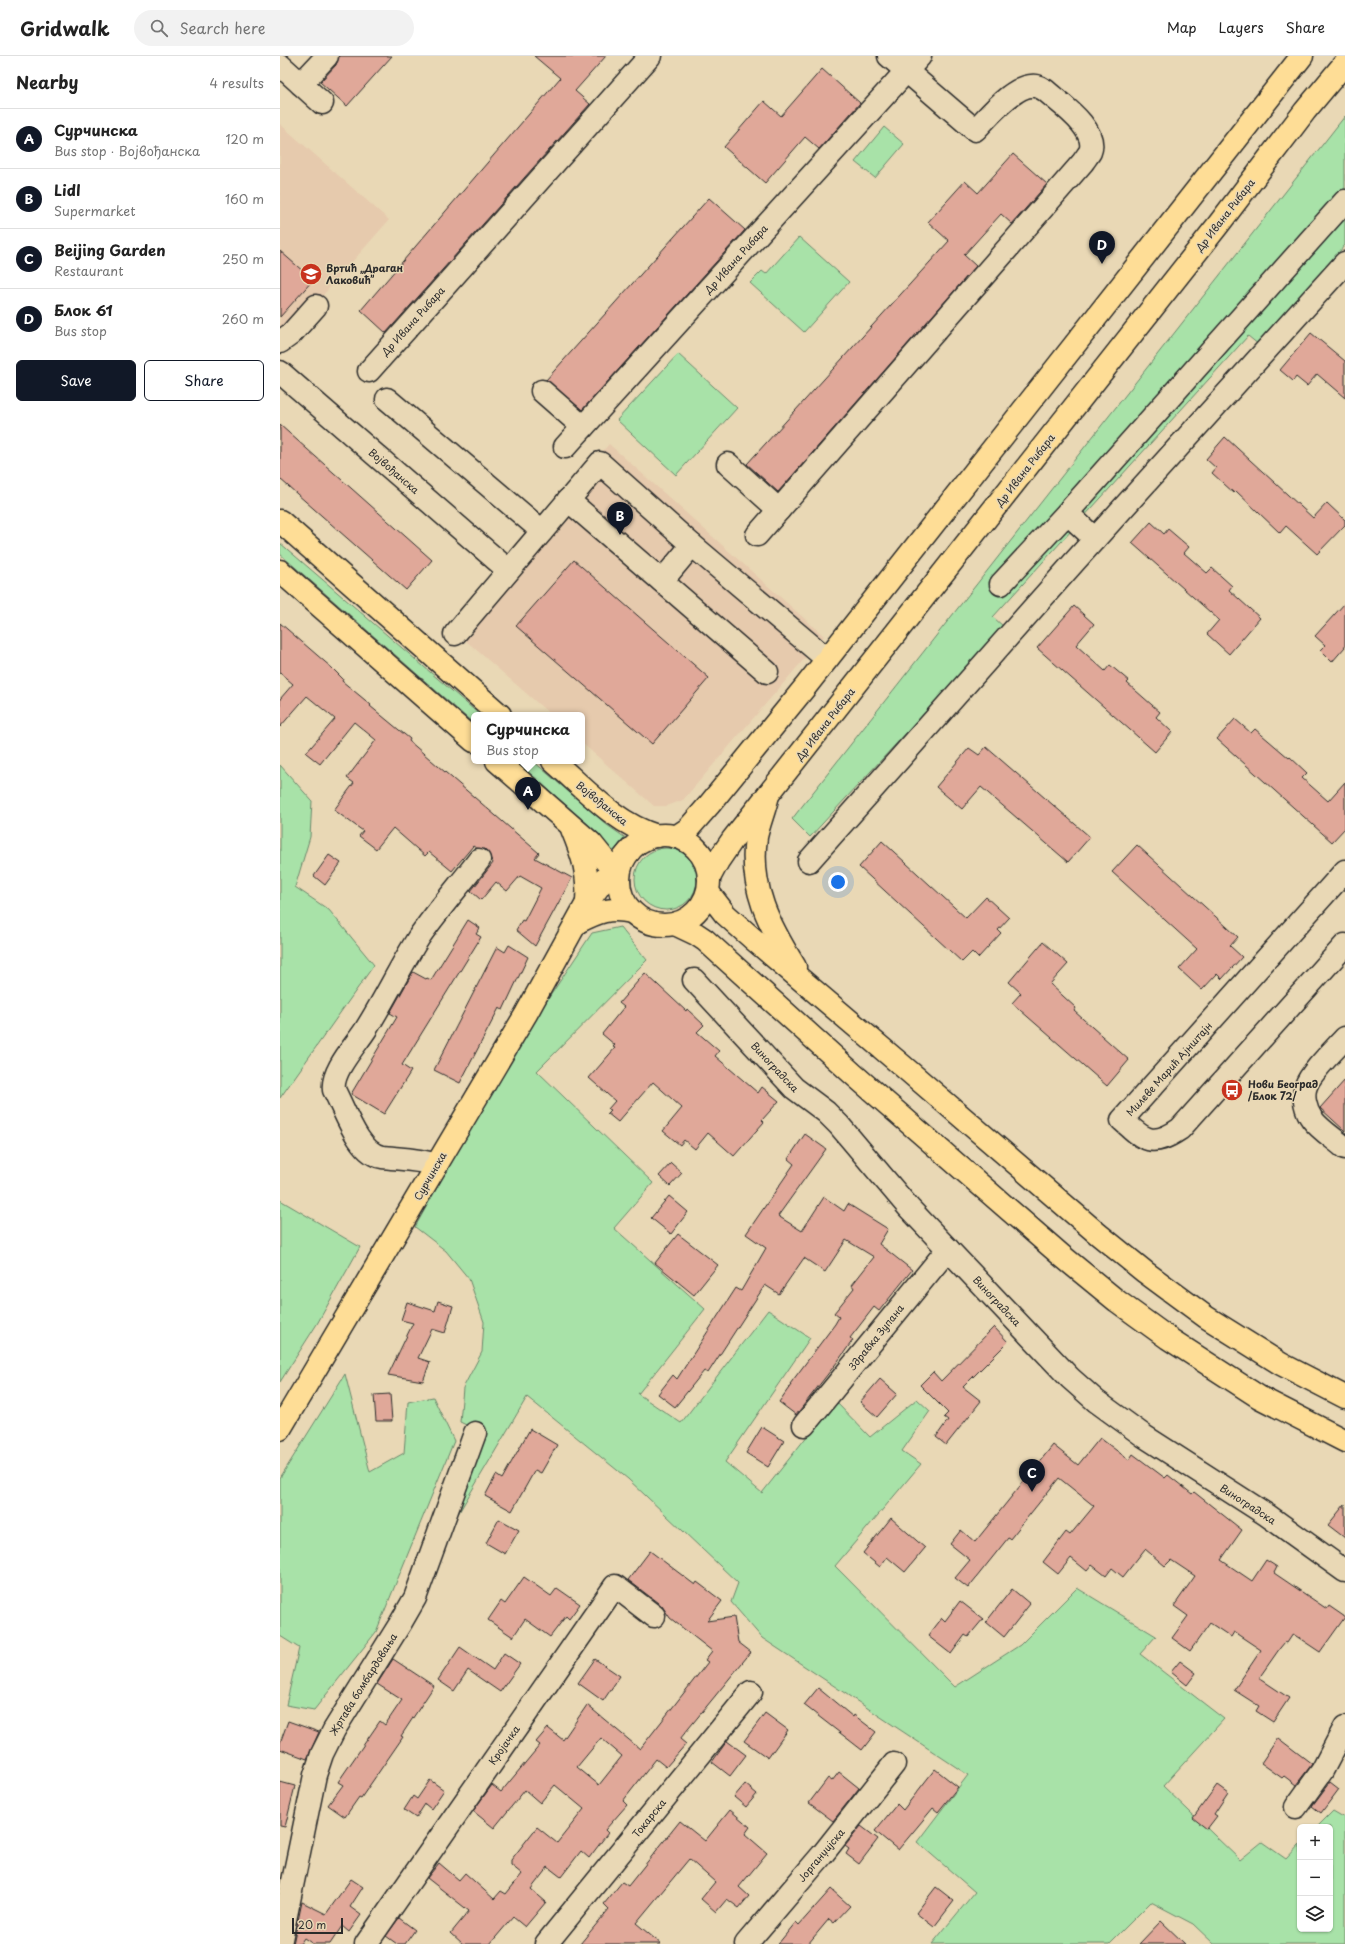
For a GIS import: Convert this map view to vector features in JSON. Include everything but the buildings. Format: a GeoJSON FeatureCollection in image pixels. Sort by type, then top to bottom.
{"type":"FeatureCollection","features":[{"type":"Feature","properties":{"kind":"main road"},"geometry":{"type":"LineString","coordinates":[[1282,82],[1295,56]]}},
{"type":"Feature","properties":{"kind":"main road"},"geometry":{"type":"LineString","coordinates":[[667,837],[688,829],[709,805],[827,659],[1302,56]]}},
{"type":"Feature","properties":{"kind":"main road","name":"Др Ивана Рибара"},"geometry":{"type":"LineString","coordinates":[[708,885],[722,856],[768,795],[1208,237],[1305,111],[1345,63]]}},
{"type":"Feature","properties":{"kind":"main road"},"geometry":{"type":"LineString","coordinates":[[1305,111],[1345,80]]}},
{"type":"Feature","properties":{"kind":"main road"},"geometry":{"type":"LineString","coordinates":[[280,521],[497,712]]}},
{"type":"Feature","properties":{"kind":"main road"},"geometry":{"type":"LineString","coordinates":[[280,571],[471,738]]}},
{"type":"Feature","properties":{"kind":"main road"},"geometry":{"type":"LineString","coordinates":[[500,764],[592,843],[616,876],[622,897],[632,912],[652,924],[674,924],[682,922],[696,912],[702,905],[708,885],[706,864],[699,852],[689,843],[667,837]]}},
{"type":"Feature","properties":{"kind":"main road","name":"Војвођанска"},"geometry":{"type":"LineString","coordinates":[[556,764],[619,818],[631,826],[667,837]]}},
{"type":"Feature","properties":{"kind":"main road"},"geometry":{"type":"LineString","coordinates":[[768,795],[757,835],[755,875],[761,900],[774,932],[804,982]]}},
{"type":"Feature","properties":{"kind":"main road"},"geometry":{"type":"LineString","coordinates":[[569,823],[584,861],[587,883],[587,903]]}},
{"type":"Feature","properties":{"kind":"main road","name":"Сурчинска"},"geometry":{"type":"LineString","coordinates":[[280,1429],[437,1165],[578,922],[587,903],[616,876],[629,852],[644,840],[667,837]]}},
{"type":"Feature","properties":{"kind":"main road"},"geometry":{"type":"LineString","coordinates":[[708,885],[725,914],[1098,1234],[1145,1272],[1206,1317],[1281,1364],[1345,1397]]}},
{"type":"Feature","properties":{"kind":"main road"},"geometry":{"type":"LineString","coordinates":[[578,922],[609,910],[632,912]]}},
{"type":"Feature","properties":{"kind":"main road"},"geometry":{"type":"LineString","coordinates":[[674,924],[696,934],[705,940],[859,1080],[1062,1256],[1117,1300],[1168,1338],[1258,1397],[1345,1441]]}},
{"type":"Feature","properties":{"kind":"street"},"geometry":{"type":"LineString","coordinates":[[287,56],[280,64],[322,103]]}},
{"type":"Feature","properties":{"kind":"street"},"geometry":{"type":"LineString","coordinates":[[302,84],[327,56]]}},
{"type":"Feature","properties":{"kind":"street","name":"Др Ивана Рибара"},"geometry":{"type":"LineString","coordinates":[[369,371],[650,56]]}},
{"type":"Feature","properties":{"kind":"street"},"geometry":{"type":"LineString","coordinates":[[757,535],[1083,162],[1090,152],[1091,141],[1087,129],[1045,90],[1036,86],[1027,87],[1017,91],[1005,100],[975,130],[913,61],[890,56]]}},
{"type":"Feature","properties":{"kind":"street","name":"Др Ивана Рибара"},"geometry":{"type":"LineString","coordinates":[[565,446],[913,61]]}},
{"type":"Feature","properties":{"kind":"street"},"geometry":{"type":"LineString","coordinates":[[1001,584],[1345,201]]}},
{"type":"Feature","properties":{"kind":"street"},"geometry":{"type":"LineString","coordinates":[[809,861],[1095,539],[1345,263]]}},
{"type":"Feature","properties":{"kind":"street"},"geometry":{"type":"LineString","coordinates":[[280,342],[291,334],[316,306]]}},
{"type":"Feature","properties":{"kind":"street","name":"Војвођанска"},"geometry":{"type":"LineString","coordinates":[[280,372],[508,570]]}},
{"type":"Feature","properties":{"kind":"street"},"geometry":{"type":"LineString","coordinates":[[542,391],[582,428]]}},
{"type":"Feature","properties":{"kind":"street"},"geometry":{"type":"LineString","coordinates":[[387,399],[542,531]]}},
{"type":"Feature","properties":{"kind":"street"},"geometry":{"type":"LineString","coordinates":[[455,634],[600,463],[692,545],[827,659]]}},
{"type":"Feature","properties":{"kind":"street"},"geometry":{"type":"LineString","coordinates":[[728,464],[778,510]]}},
{"type":"Feature","properties":{"kind":"street"},"geometry":{"type":"LineString","coordinates":[[568,500],[767,672]]}},
{"type":"Feature","properties":{"kind":"street"},"geometry":{"type":"LineString","coordinates":[[1066,513],[1095,539]]}},
{"type":"Feature","properties":{"kind":"street"},"geometry":{"type":"LineString","coordinates":[[662,581],[692,545]]}},
{"type":"Feature","properties":{"kind":"street"},"geometry":{"type":"LineString","coordinates":[[437,1165],[416,1160],[384,1157],[371,1153],[359,1140],[334,1090],[334,1084],[337,1072],[366,1030],[420,936],[450,895],[479,860]]}},
{"type":"Feature","properties":{"kind":"street","name":"Милеве Марић Ајнштајн"},"geometry":{"type":"LineString","coordinates":[[1345,871],[1122,1120],[1141,1137],[1150,1140],[1166,1137],[1180,1129],[1345,945]]}},
{"type":"Feature","properties":{"kind":"street","name":"Виноградска"},"geometry":{"type":"LineString","coordinates":[[694,980],[794,1088],[826,1112],[839,1125],[909,1208],[1060,1367],[1096,1401],[1144,1436],[1267,1515],[1345,1572]]}},
{"type":"Feature","properties":{"kind":"street"},"geometry":{"type":"LineString","coordinates":[[1345,1038],[1313,1074],[1306,1086],[1304,1095],[1306,1106],[1312,1119],[1345,1148]]}},
{"type":"Feature","properties":{"kind":"street","name":"Здравка Зупана"},"geometry":{"type":"LineString","coordinates":[[804,1425],[948,1249]]}},
{"type":"Feature","properties":{"kind":"street","name":"Жртава бомбардовања"},"geometry":{"type":"LineString","coordinates":[[280,1944],[315,1775],[322,1754],[334,1730],[415,1598],[475,1432]]}},
{"type":"Feature","properties":{"kind":"street","name":"Кројачка"},"geometry":{"type":"LineString","coordinates":[[366,1944],[615,1586],[654,1616]]}},
{"type":"Feature","properties":{"kind":"street","name":"Токарска"},"geometry":{"type":"LineString","coordinates":[[546,1944],[751,1692]]}},
{"type":"Feature","properties":{"kind":"street"},"geometry":{"type":"LineString","coordinates":[[1296,1807],[1322,1770],[1345,1727]]}},
{"type":"Feature","properties":{"kind":"street","name":"Јорганџијска"},"geometry":{"type":"LineString","coordinates":[[746,1944],[822,1855],[894,1764]]}},
{"type":"Feature","properties":{"kind":"shaded area","name":"Вртић „Драган Лаковић”"},"geometry":{"type":"Polygon","coordinates":[[[280,124],[389,220],[288,335],[280,328],[280,124]]]}},
{"type":"Feature","properties":{"kind":"shaded area"},"geometry":{"type":"Polygon","coordinates":[[[609,444],[824,636],[683,800],[667,806],[654,806],[585,746],[585,712],[548,712],[449,626],[609,444]]]}},
{"type":"Feature","properties":{"kind":"green space"},"geometry":{"type":"Polygon","coordinates":[[[1345,116],[1345,245],[1259,345],[1248,336],[993,617],[1004,627],[810,837],[792,819],[1345,116]]]}},
{"type":"Feature","properties":{"kind":"green space"},"geometry":{"type":"Polygon","coordinates":[[[884,127],[904,144],[875,178],[855,162],[884,127]]]}},
{"type":"Feature","properties":{"kind":"green space"},"geometry":{"type":"Polygon","coordinates":[[[799,237],[849,282],[804,332],[750,283],[762,271],[766,274],[799,237]]]}},
{"type":"Feature","properties":{"kind":"green space"},"geometry":{"type":"Polygon","coordinates":[[[678,354],[737,408],[676,475],[617,420],[678,354]]]}},
{"type":"Feature","properties":{"kind":"green space"},"geometry":{"type":"Polygon","coordinates":[[[280,543],[477,712],[471,712],[471,721],[280,554],[280,543]]]}},
{"type":"Feature","properties":{"kind":"green space"},"geometry":{"type":"Polygon","coordinates":[[[519,764],[536,764],[607,825],[627,839],[614,855],[600,835],[519,764]]]}},
{"type":"Feature","properties":{"kind":"green space"},"geometry":{"type":"Polygon","coordinates":[[[280,765],[312,801],[310,837],[295,887],[329,910],[374,965],[280,1098],[280,765]]]}},
{"type":"Feature","properties":{"kind":"green space"},"geometry":{"type":"Polygon","coordinates":[[[666,848],[678,850],[688,857],[695,867],[697,879],[695,891],[688,901],[678,908],[666,910],[654,908],[644,901],[637,891],[635,879],[637,867],[644,857],[654,850],[666,848]]]}},
{"type":"Feature","properties":{"kind":"green space"},"geometry":{"type":"Polygon","coordinates":[[[620,927],[647,960],[537,1071],[653,1183],[614,1228],[705,1309],[638,1394],[681,1423],[768,1310],[810,1338],[725,1462],[762,1493],[835,1401],[870,1437],[917,1399],[930,1411],[902,1451],[921,1464],[835,1566],[955,1687],[1020,1645],[1077,1588],[1156,1636],[1140,1654],[1224,1719],[1163,1786],[1240,1860],[1262,1842],[1286,1859],[1297,1847],[1297,1932],[1333,1932],[1333,1824],[1320,1824],[1333,1811],[1345,1818],[1345,1944],[1214,1944],[1193,1924],[1151,1902],[1109,1944],[932,1944],[975,1892],[917,1842],[968,1775],[762,1638],[731,1602],[738,1583],[628,1479],[527,1397],[458,1514],[463,1485],[481,1432],[460,1422],[463,1388],[482,1352],[484,1322],[469,1279],[446,1251],[415,1227],[512,1053],[592,933],[620,927]]]}},
{"type":"Feature","properties":{"kind":"green space"},"geometry":{"type":"Polygon","coordinates":[[[280,1200],[360,1247],[317,1324],[280,1382],[280,1200]]]}},
{"type":"Feature","properties":{"kind":"green space"},"geometry":{"type":"Polygon","coordinates":[[[345,1374],[370,1472],[404,1453],[408,1402],[433,1397],[454,1441],[376,1632],[314,1710],[286,1705],[299,1648],[280,1636],[280,1478],[345,1374]]]}},
{"type":"Feature","properties":{"kind":"place","name":"Блок 61"},"geometry":{"type":"Point","coordinates":[1102,264]}},
{"type":"Feature","properties":{"kind":"place","name":"Вртић „Драган Лаковић”"},"geometry":{"type":"Point","coordinates":[311,274]}},
{"type":"Feature","properties":{"kind":"place","name":"Lidl"},"geometry":{"type":"Point","coordinates":[620,535]}},
{"type":"Feature","properties":{"kind":"place","name":"Сурчинска"},"geometry":{"type":"Point","coordinates":[528,810]}},
{"type":"Feature","properties":{"kind":"place","name":"Нови Београд /Блок 72/"},"geometry":{"type":"Point","coordinates":[1232,1090]}},
{"type":"Feature","properties":{"kind":"place","name":"Beijing Garden"},"geometry":{"type":"Point","coordinates":[1032,1492]}}]}
